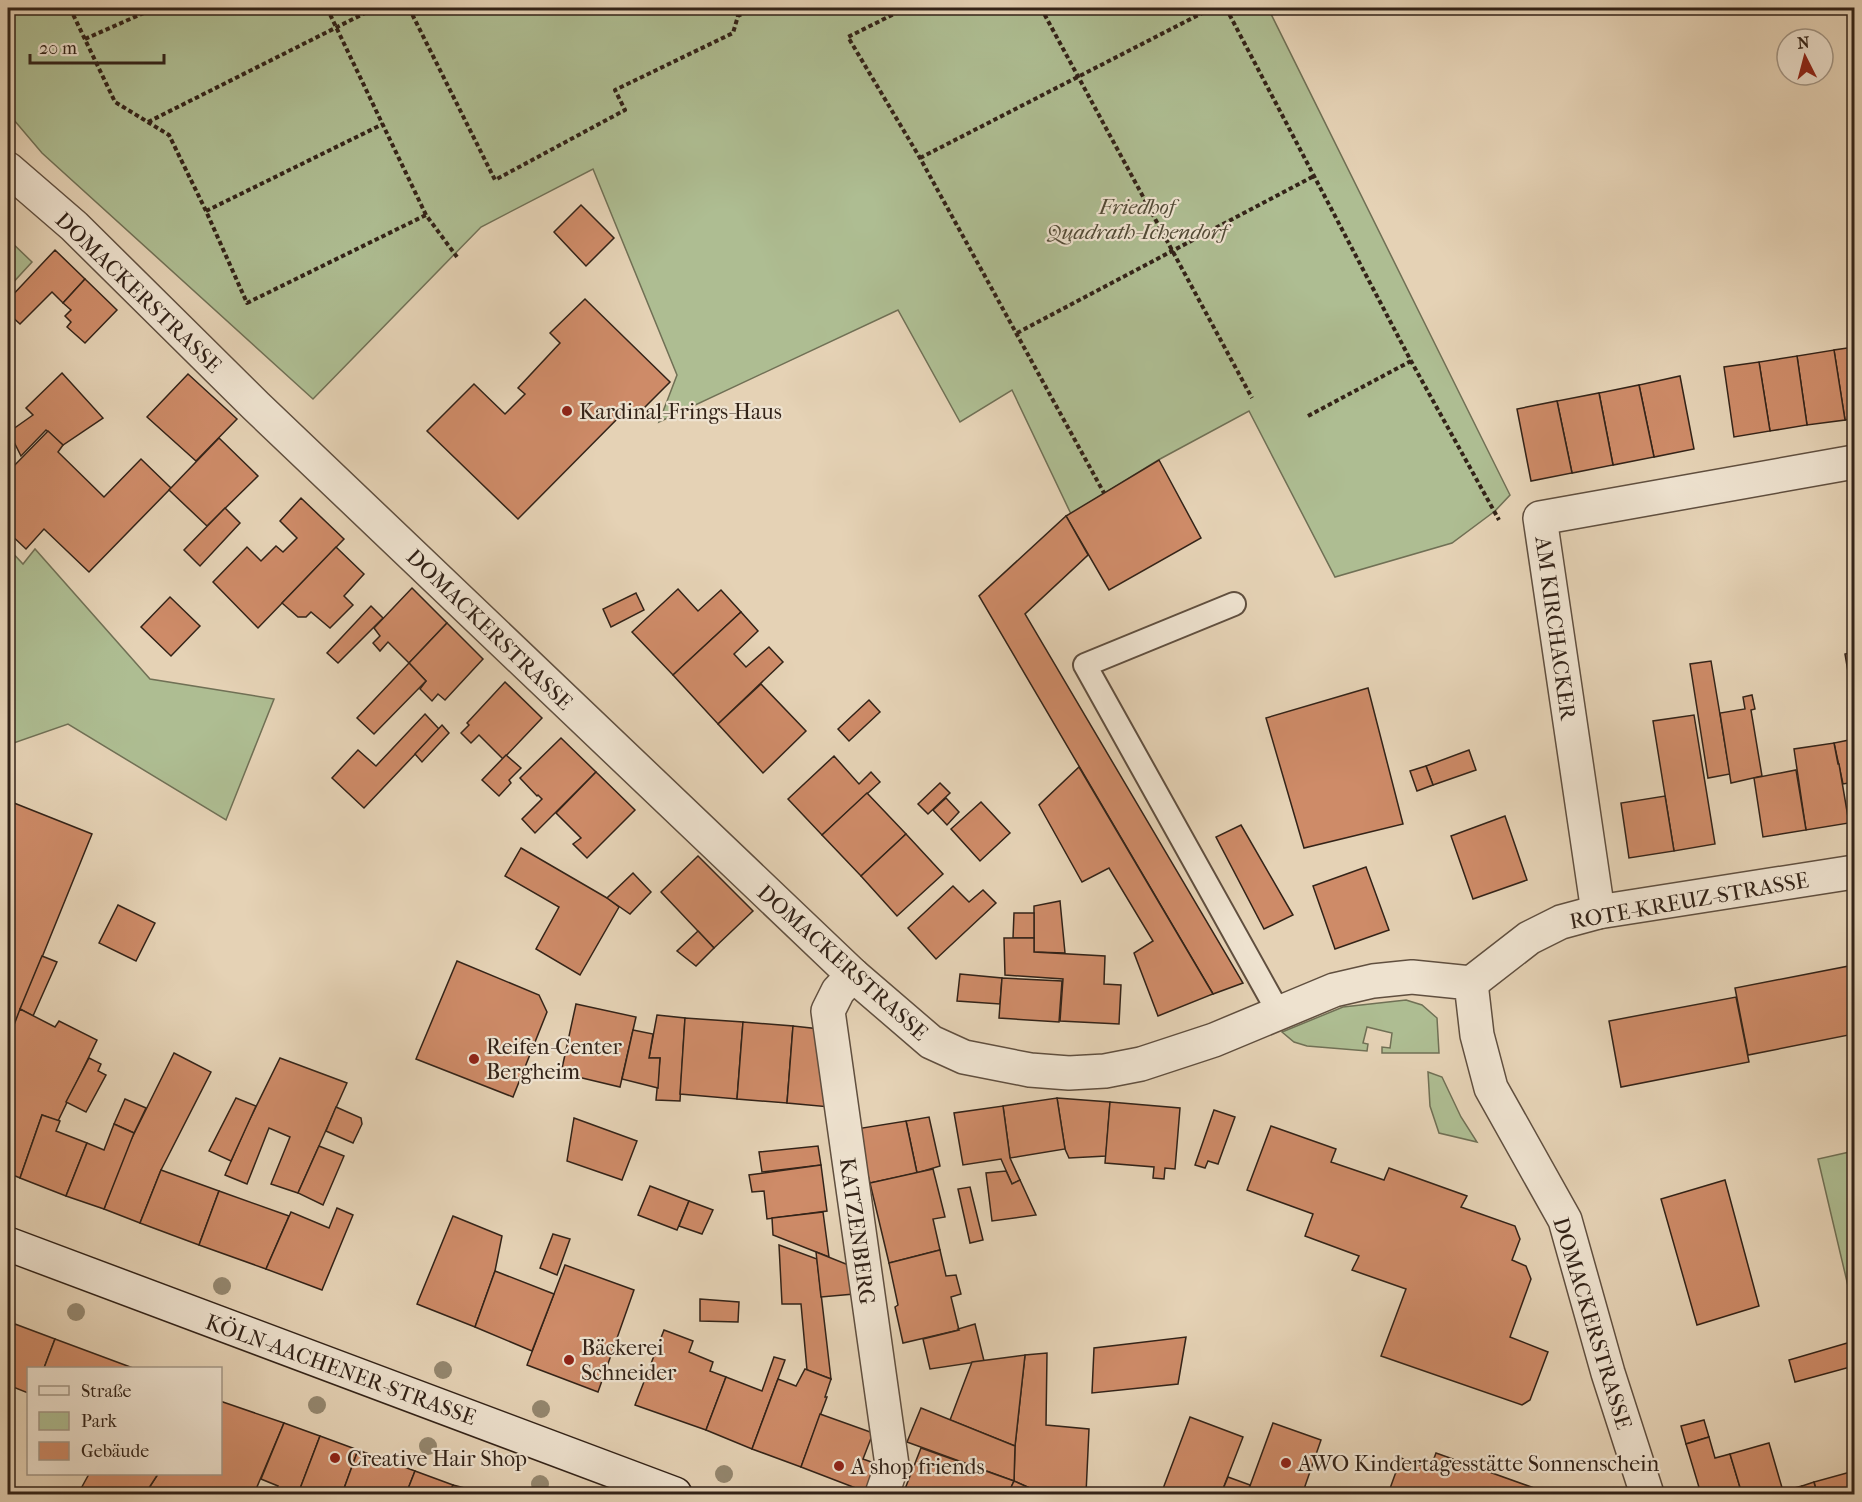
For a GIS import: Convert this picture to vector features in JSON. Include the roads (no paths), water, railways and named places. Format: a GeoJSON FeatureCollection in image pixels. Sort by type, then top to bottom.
{"type":"FeatureCollection","features":[{"type":"Feature","properties":{"kind":"street","name":"DOMACKERSTRASSE"},"geometry":{"type":"LineString","coordinates":[[8,169],[74,226],[256,406],[853,975],[931,1042],[964,1057],[1030,1070],[1069,1073],[1105,1071],[1141,1064],[1214,1040],[1334,990],[1373,981],[1412,977],[1471,983],[1477,1035],[1491,1088],[1565,1220],[1608,1373],[1647,1494]]}},
{"type":"Feature","properties":{"kind":"street","name":"AM KIRCHACKER"},"geometry":{"type":"LineString","coordinates":[[1598,912],[1540,518],[1854,462]]}},
{"type":"Feature","properties":{"kind":"street","name":"ROTE-KREUZ-STRASSE"},"geometry":{"type":"LineString","coordinates":[[1471,983],[1529,938],[1561,922],[1598,912],[1854,872]]}},
{"type":"Feature","properties":{"kind":"street","name":"KATZENBERG"},"geometry":{"type":"LineString","coordinates":[[853,975],[838,991],[828,1011],[891,1465],[882,1494]]}},
{"type":"Feature","properties":{"kind":"street","name":"KÖLN-AACHENER-STRASSE"},"geometry":{"type":"LineString","coordinates":[[8,1244],[675,1494]]}},
{"type":"Feature","properties":{"kind":"lane"},"geometry":{"type":"LineString","coordinates":[[1234,604],[1085,665],[1279,1013]]}},
{"type":"Feature","properties":{"kind":"place","name":"Kardinal-Frings-Haus"},"geometry":{"type":"Point","coordinates":[567,411]}},
{"type":"Feature","properties":{"kind":"place","name":"Reifen-Center Bergheim"},"geometry":{"type":"Point","coordinates":[474,1059]}},
{"type":"Feature","properties":{"kind":"place","name":"Bäckerei Schneider"},"geometry":{"type":"Point","coordinates":[569,1360]}},
{"type":"Feature","properties":{"kind":"place","name":"Creative Hair Shop"},"geometry":{"type":"Point","coordinates":[335,1458]}},
{"type":"Feature","properties":{"kind":"place","name":"AWO Kindertagesstätte Sonnenschein"},"geometry":{"type":"Point","coordinates":[1286,1463]}},
{"type":"Feature","properties":{"kind":"place","name":"A shop friends"},"geometry":{"type":"Point","coordinates":[839,1466]}},
{"type":"Feature","properties":{"kind":"park label","name":"Friedhof Quadrath-Ichendorf"},"geometry":{"type":"Point","coordinates":[1137,218]}}]}
